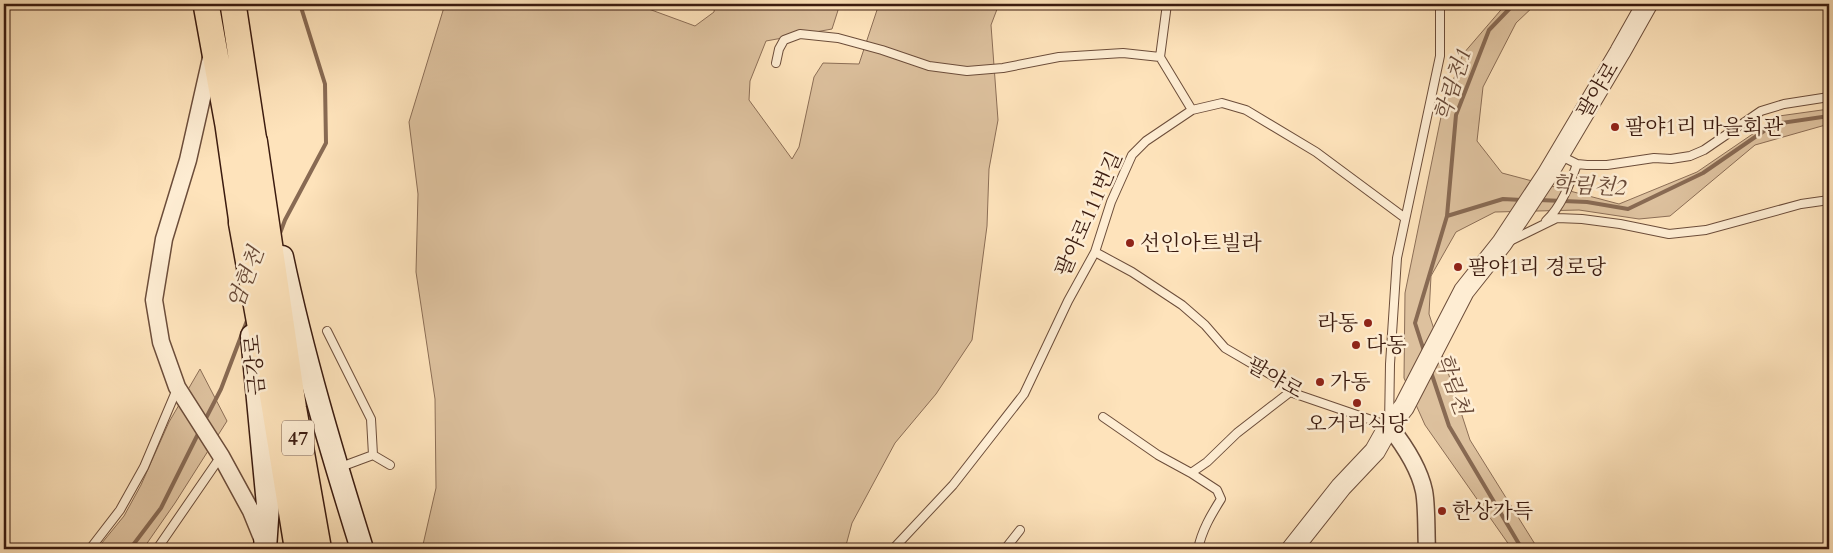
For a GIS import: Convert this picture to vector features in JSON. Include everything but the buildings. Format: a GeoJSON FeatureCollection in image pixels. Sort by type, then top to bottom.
{"type":"FeatureCollection","features":[{"type":"Feature","properties":{"kind":"highway","name":"47"},"geometry":{"type":"LineString","coordinates":[[258,156],[288,320],[318,549]]}},
{"type":"Feature","properties":{"kind":"highway","name":"47"},"geometry":{"type":"LineString","coordinates":[[242,223],[263,384],[298,549]]}},
{"type":"Feature","properties":{"kind":"main road","name":"47"},"geometry":{"type":"LineString","coordinates":[[206,4],[242,223]]}},
{"type":"Feature","properties":{"kind":"main road","name":"47"},"geometry":{"type":"LineString","coordinates":[[233,4],[258,156]]}},
{"type":"Feature","properties":{"kind":"main road"},"geometry":{"type":"LineString","coordinates":[[288,320],[362,549]]}},
{"type":"Feature","properties":{"kind":"main road","name":"금강로"},"geometry":{"type":"LineString","coordinates":[[263,384],[268,505],[265,548]]}},
{"type":"Feature","properties":{"kind":"street","name":"팔야로"},"geometry":{"type":"LineString","coordinates":[[1389,426],[1404,407],[1459,299],[1501,244],[1547,175],[1647,4]]}},
{"type":"Feature","properties":{"kind":"street"},"geometry":{"type":"LineString","coordinates":[[214,46],[188,160],[164,238],[154,300],[161,342],[177,387],[219,453],[251,511],[265,548]]}},
{"type":"Feature","properties":{"kind":"street"},"geometry":{"type":"LineString","coordinates":[[1292,549],[1340,487],[1375,451],[1389,426],[1410,457],[1424,492],[1428,549]]}},
{"type":"Feature","properties":{"kind":"lane"},"geometry":{"type":"LineString","coordinates":[[1167,4],[1160,57],[1192,110]]}},
{"type":"Feature","properties":{"kind":"lane"},"geometry":{"type":"LineString","coordinates":[[1389,426],[1390,364],[1397,258],[1440,56],[1440,4]]}},
{"type":"Feature","properties":{"kind":"lane"},"geometry":{"type":"LineString","coordinates":[[776,63],[779,49],[784,40],[800,34],[838,38],[929,66],[967,71],[1003,68],[1060,57],[1123,53],[1160,57]]}},
{"type":"Feature","properties":{"kind":"lane"},"geometry":{"type":"LineString","coordinates":[[1559,156],[1577,164],[1607,165],[1654,158],[1671,159],[1690,156],[1704,150],[1761,111],[1784,104],[1829,97]]}},
{"type":"Feature","properties":{"kind":"lane","name":"팔야로111번길"},"geometry":{"type":"LineString","coordinates":[[893,548],[953,485],[1024,394],[1068,301],[1095,252],[1111,202],[1132,155],[1146,141],[1192,110],[1222,103],[1246,110],[1316,152],[1405,218]]}},
{"type":"Feature","properties":{"kind":"lane"},"geometry":{"type":"LineString","coordinates":[[1541,226],[1554,214],[1573,177],[1577,164]]}},
{"type":"Feature","properties":{"kind":"lane"},"geometry":{"type":"LineString","coordinates":[[1501,244],[1558,218],[1620,224],[1669,234],[1706,230],[1801,204],[1829,200]]}},
{"type":"Feature","properties":{"kind":"lane","name":"팔야로"},"geometry":{"type":"LineString","coordinates":[[1095,252],[1132,272],[1182,305],[1205,325],[1225,348],[1280,380],[1290,392],[1389,426]]}},
{"type":"Feature","properties":{"kind":"lane"},"geometry":{"type":"LineString","coordinates":[[327,331],[371,418],[374,455]]}},
{"type":"Feature","properties":{"kind":"lane"},"geometry":{"type":"LineString","coordinates":[[90,549],[120,510],[144,467],[177,387]]}},
{"type":"Feature","properties":{"kind":"lane"},"geometry":{"type":"LineString","coordinates":[[1191,473],[1207,462],[1237,432],[1290,392]]}},
{"type":"Feature","properties":{"kind":"lane"},"geometry":{"type":"LineString","coordinates":[[1103,418],[1158,455],[1217,490],[1221,499],[1206,524],[1198,549]]}},
{"type":"Feature","properties":{"kind":"lane"},"geometry":{"type":"LineString","coordinates":[[157,549],[219,453]]}},
{"type":"Feature","properties":{"kind":"lane"},"geometry":{"type":"LineString","coordinates":[[337,469],[374,455]]}},
{"type":"Feature","properties":{"kind":"lane"},"geometry":{"type":"LineString","coordinates":[[374,455],[390,465]]}},
{"type":"Feature","properties":{"kind":"lane"},"geometry":{"type":"LineString","coordinates":[[1005,549],[1020,530]]}},
{"type":"Feature","properties":{"kind":"shaded area"},"geometry":{"type":"Polygon","coordinates":[[[445,4],[641,4],[646,8],[695,26],[714,12],[715,4],[840,4],[832,29],[766,41],[750,81],[749,100],[792,159],[799,147],[814,77],[823,63],[859,64],[879,4],[999,4],[991,25],[998,120],[989,169],[987,226],[972,340],[936,394],[895,443],[852,523],[845,549],[422,549],[436,488],[435,399],[416,272],[418,194],[409,122],[445,4]]]}},
{"type":"Feature","properties":{"kind":"shaded area"},"geometry":{"type":"Polygon","coordinates":[[[1506,4],[1536,4],[1516,23],[1483,87],[1477,141],[1502,173],[1619,204],[1697,172],[1779,116],[1829,109],[1829,124],[1755,145],[1670,216],[1639,219],[1579,210],[1495,212],[1456,232],[1431,276],[1429,314],[1470,440],[1538,549],[1512,549],[1425,425],[1404,378],[1405,293],[1443,107],[1463,54],[1506,4]]]}},
{"type":"Feature","properties":{"kind":"shaded area"},"geometry":{"type":"Polygon","coordinates":[[[200,369],[227,421],[175,503],[143,549],[97,549],[124,516],[141,485],[169,422],[200,369]]]}},
{"type":"Feature","properties":{"kind":"waterway","name":"엄현천"},"geometry":{"type":"LineString","coordinates":[[279,236],[285,220],[326,143],[325,84],[300,4]]}},
{"type":"Feature","properties":{"kind":"waterway","name":"학림천1"},"geometry":{"type":"LineString","coordinates":[[1424,351],[1415,323],[1447,216],[1456,115],[1489,30],[1514,4]]}},
{"type":"Feature","properties":{"kind":"waterway","name":"학림천2"},"geometry":{"type":"LineString","coordinates":[[1539,200],[1587,202],[1628,209],[1703,173],[1774,124],[1829,116]]}},
{"type":"Feature","properties":{"kind":"waterway","name":"학림천2"},"geometry":{"type":"LineString","coordinates":[[1447,216],[1503,199],[1522,200]]}},
{"type":"Feature","properties":{"kind":"waterway","name":"엄현천"},"geometry":{"type":"LineString","coordinates":[[204,422],[221,389],[248,318]]}},
{"type":"Feature","properties":{"kind":"waterway","name":"학림천"},"geometry":{"type":"LineString","coordinates":[[1431,372],[1449,426],[1522,549]]}},
{"type":"Feature","properties":{"kind":"waterway","name":"엄현천"},"geometry":{"type":"LineString","coordinates":[[130,549],[161,508],[200,430]]}},
{"type":"Feature","properties":{"kind":"place","name":"팔야1리 마을회관"},"geometry":{"type":"Point","coordinates":[1615,127]}},
{"type":"Feature","properties":{"kind":"place","name":"선인아트빌라"},"geometry":{"type":"Point","coordinates":[1130,243]}},
{"type":"Feature","properties":{"kind":"place","name":"팔야1리 경로당"},"geometry":{"type":"Point","coordinates":[1458,267]}},
{"type":"Feature","properties":{"kind":"place","name":"라동"},"geometry":{"type":"Point","coordinates":[1368,323]}},
{"type":"Feature","properties":{"kind":"place","name":"다동"},"geometry":{"type":"Point","coordinates":[1356,345]}},
{"type":"Feature","properties":{"kind":"place","name":"가동"},"geometry":{"type":"Point","coordinates":[1320,382]}},
{"type":"Feature","properties":{"kind":"place","name":"오거리식당"},"geometry":{"type":"Point","coordinates":[1357,403]}},
{"type":"Feature","properties":{"kind":"place","name":"한상가득"},"geometry":{"type":"Point","coordinates":[1442,511]}}]}
